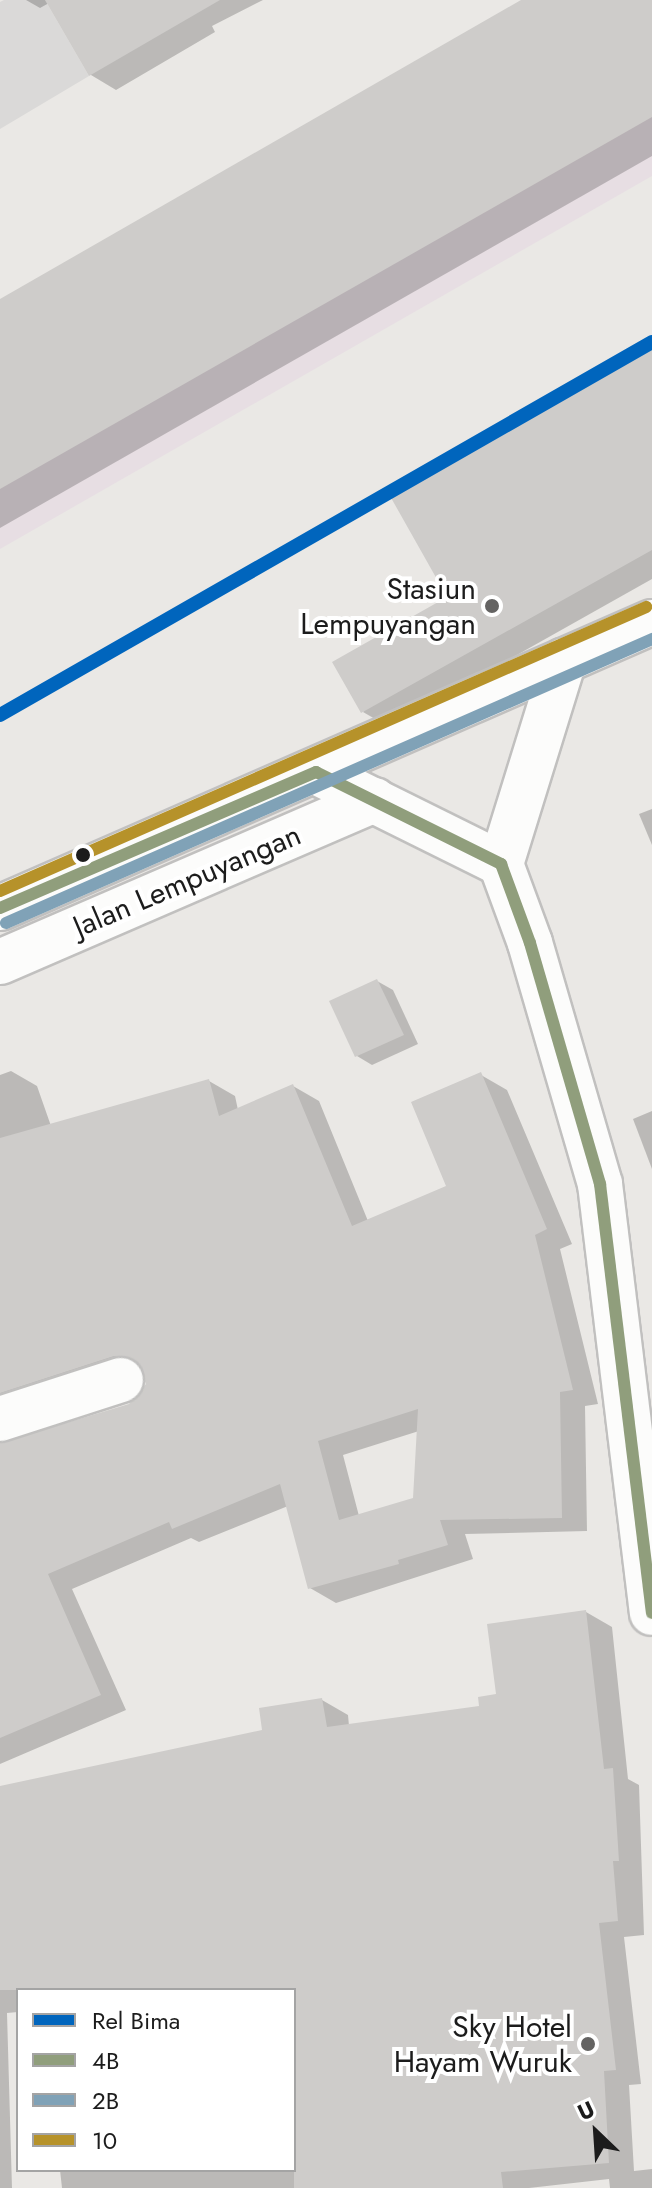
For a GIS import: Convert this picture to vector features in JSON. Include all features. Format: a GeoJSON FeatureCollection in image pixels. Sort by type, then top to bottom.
{"type":"FeatureCollection","features":[{"type":"Feature","properties":{"kind":"street","name":"Jalan Lempuyangan"},"geometry":{"type":"LineString","coordinates":[[0,908],[652,622]]}},
{"type":"Feature","properties":{"kind":"street"},"geometry":{"type":"LineString","coordinates":[[564,661],[501,864],[530,943],[600,1184],[651,1600]]}},
{"type":"Feature","properties":{"kind":"street"},"geometry":{"type":"LineString","coordinates":[[316,772],[501,864]]}},
{"type":"Feature","properties":{"kind":"street","name":"Jalan Lempuyangan"},"geometry":{"type":"LineString","coordinates":[[0,962],[374,800]]}},
{"type":"Feature","properties":{"kind":"street"},"geometry":{"type":"LineString","coordinates":[[0,1419],[121,1380]]}},
{"type":"Feature","properties":{"kind":"shaded area"},"geometry":{"type":"Polygon","coordinates":[[[45,0],[89,76],[0,129],[0,2],[45,0]]]}},
{"type":"Feature","properties":{"kind":"shaded area"},"geometry":{"type":"Polygon","coordinates":[[[652,91],[652,176],[0,549],[0,465],[652,91]]]}},
{"type":"Feature","properties":{"kind":"building"},"geometry":{"type":"Polygon","coordinates":[[[45,0],[220,0],[89,76],[45,0]]]}},
{"type":"Feature","properties":{"kind":"building"},"geometry":{"type":"Polygon","coordinates":[[[521,0],[652,0],[652,117],[0,489],[0,299],[521,0]]]}},
{"type":"Feature","properties":{"kind":"building"},"geometry":{"type":"Polygon","coordinates":[[[652,349],[652,550],[361,713],[332,662],[447,597],[390,496],[652,349]]]}},
{"type":"Feature","properties":{"kind":"building"},"geometry":{"type":"Polygon","coordinates":[[[377,979],[404,1035],[355,1057],[329,1001],[377,979]]]}},
{"type":"Feature","properties":{"kind":"building"},"geometry":{"type":"Polygon","coordinates":[[[481,1072],[547,1229],[535,1235],[573,1390],[560,1392],[562,1518],[440,1520],[448,1545],[398,1560],[399,1564],[308,1589],[280,1484],[172,1529],[169,1522],[48,1574],[101,1695],[0,1738],[0,1443],[129,1404],[146,1384],[138,1362],[114,1356],[0,1393],[0,1138],[209,1079],[219,1116],[293,1084],[352,1226],[446,1186],[411,1102],[481,1072]],[[418,1409],[318,1441],[339,1520],[413,1498],[418,1409]]]}},
{"type":"Feature","properties":{"kind":"building"},"geometry":{"type":"Polygon","coordinates":[[[586,1610],[604,1769],[613,1768],[619,1861],[613,1861],[618,1921],[599,1923],[616,2070],[604,2071],[609,2163],[501,2172],[503,2188],[294,2188],[296,1988],[0,1990],[0,1786],[262,1730],[259,1708],[322,1698],[327,1727],[479,1706],[478,1697],[496,1694],[487,1624],[586,1610]]]}},
{"type":"Feature","properties":{"kind":"rail line","name":"Bima"},"geometry":{"type":"LineString","coordinates":[[0,715],[652,342]]}},
{"type":"Feature","properties":{"kind":"transit line","name":"10"},"geometry":{"type":"LineString","coordinates":[[0,891],[646,607]]}},
{"type":"Feature","properties":{"kind":"transit line","name":"2B"},"geometry":{"type":"LineString","coordinates":[[6,923],[652,639]]}},
{"type":"Feature","properties":{"kind":"transit line","name":"4B"},"geometry":{"type":"LineString","coordinates":[[0,908],[316,772],[501,864],[530,943],[600,1184],[652,1613]]}},
{"type":"Feature","properties":{"kind":"place","name":"Stasiun Lempuyangan"},"geometry":{"type":"Point","coordinates":[492,606]}},
{"type":"Feature","properties":{"kind":"place","name":"Sky Hotel Hayam Wuruk"},"geometry":{"type":"Point","coordinates":[588,2044]}}]}
